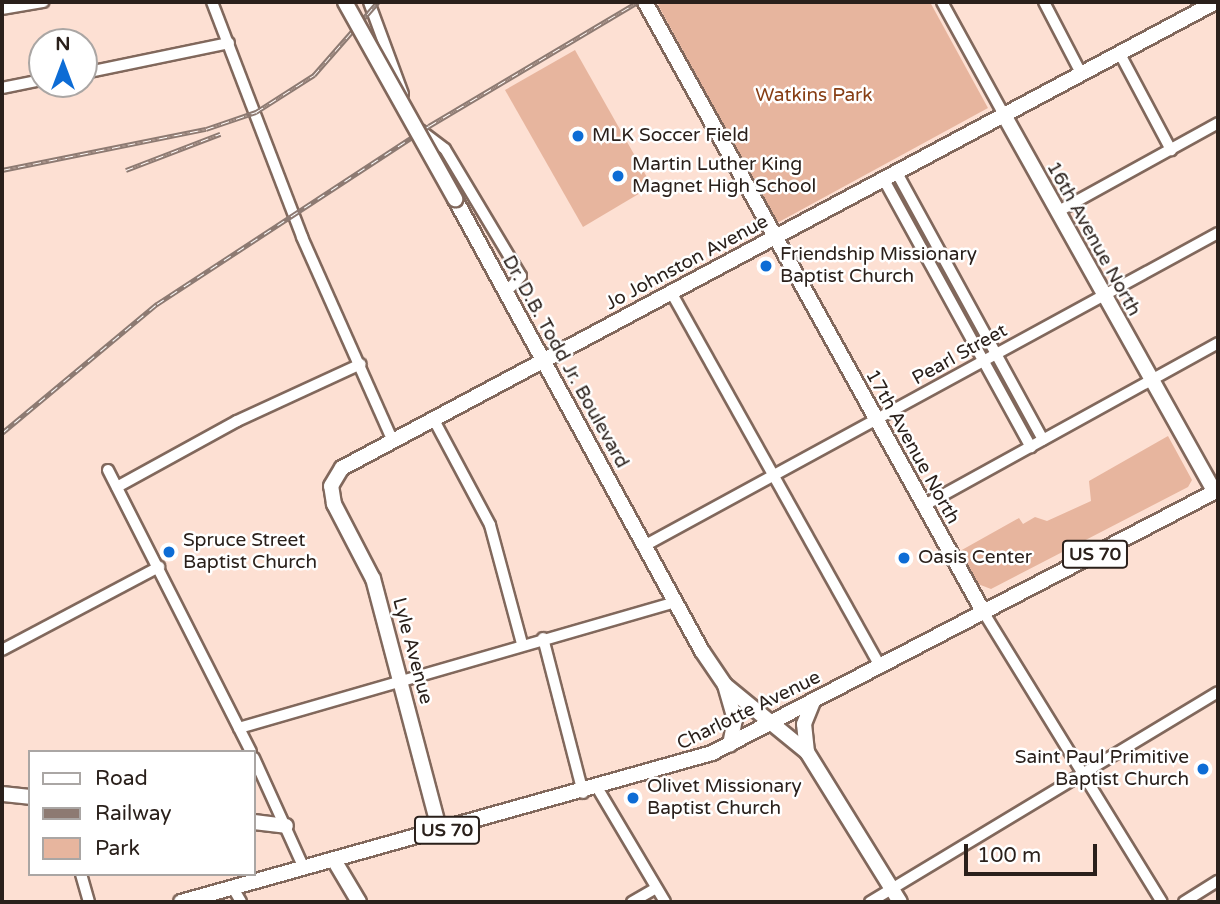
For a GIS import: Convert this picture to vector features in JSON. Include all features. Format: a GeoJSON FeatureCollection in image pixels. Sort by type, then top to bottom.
{"type":"FeatureCollection","features":[{"type":"Feature","properties":{"kind":"street"},"geometry":{"type":"LineString","coordinates":[[2,9],[43,2]]}},
{"type":"Feature","properties":{"kind":"street"},"geometry":{"type":"LineString","coordinates":[[212,2],[302,237],[393,441]]}},
{"type":"Feature","properties":{"kind":"street","name":"Dr. D.B. Todd Jr. Boulevard"},"geometry":{"type":"LineString","coordinates":[[345,2],[455,199],[541,362],[675,602],[725,684],[807,752]]}},
{"type":"Feature","properties":{"kind":"street"},"geometry":{"type":"LineString","coordinates":[[369,2],[414,120],[445,149],[521,275],[505,293]]}},
{"type":"Feature","properties":{"kind":"street","name":"17th Avenue North"},"geometry":{"type":"LineString","coordinates":[[645,2],[774,239],[984,613],[1162,902]]}},
{"type":"Feature","properties":{"kind":"street","name":"16th Avenue North"},"geometry":{"type":"LineString","coordinates":[[943,2],[1149,381],[1217,492]]}},
{"type":"Feature","properties":{"kind":"street"},"geometry":{"type":"LineString","coordinates":[[1044,2],[1081,74]]}},
{"type":"Feature","properties":{"kind":"street","name":"Jo Johnston Avenue"},"geometry":{"type":"LineString","coordinates":[[331,486],[342,468],[1216,2]]}},
{"type":"Feature","properties":{"kind":"street"},"geometry":{"type":"LineString","coordinates":[[98,70],[229,43]]}},
{"type":"Feature","properties":{"kind":"street"},"geometry":{"type":"LineString","coordinates":[[1121,54],[1171,150]]}},
{"type":"Feature","properties":{"kind":"street"},"geometry":{"type":"LineString","coordinates":[[2,88],[28,83]]}},
{"type":"Feature","properties":{"kind":"street"},"geometry":{"type":"LineString","coordinates":[[1057,212],[1218,123]]}},
{"type":"Feature","properties":{"kind":"street"},"geometry":{"type":"LineString","coordinates":[[890,177],[996,355],[1042,440]]}},
{"type":"Feature","properties":{"kind":"street"},"geometry":{"type":"LineString","coordinates":[[890,177],[983,362],[1031,447]]}},
{"type":"Feature","properties":{"kind":"street","name":"Pearl Street"},"geometry":{"type":"LineString","coordinates":[[644,546],[1218,233]]}},
{"type":"Feature","properties":{"kind":"street"},"geometry":{"type":"LineString","coordinates":[[671,292],[881,667]]}},
{"type":"Feature","properties":{"kind":"street"},"geometry":{"type":"LineString","coordinates":[[923,506],[1218,342]]}},
{"type":"Feature","properties":{"kind":"street"},"geometry":{"type":"LineString","coordinates":[[117,487],[237,421],[361,365]]}},
{"type":"Feature","properties":{"kind":"street"},"geometry":{"type":"LineString","coordinates":[[434,420],[490,525],[522,643]]}},
{"type":"Feature","properties":{"kind":"street"},"geometry":{"type":"LineString","coordinates":[[108,470],[250,750]]}},
{"type":"Feature","properties":{"kind":"street","name":"Lyle Avenue"},"geometry":{"type":"LineString","coordinates":[[331,486],[366,559],[440,832]]}},
{"type":"Feature","properties":{"kind":"street","name":"Charlotte Avenue"},"geometry":{"type":"LineString","coordinates":[[181,902],[590,791],[730,745],[1217,492]]}},
{"type":"Feature","properties":{"kind":"street"},"geometry":{"type":"LineString","coordinates":[[2,650],[159,567]]}},
{"type":"Feature","properties":{"kind":"street"},"geometry":{"type":"LineString","coordinates":[[239,728],[399,677],[675,602]]}},
{"type":"Feature","properties":{"kind":"street"},"geometry":{"type":"LineString","coordinates":[[543,638],[590,791],[665,902]]}},
{"type":"Feature","properties":{"kind":"street"},"geometry":{"type":"LineString","coordinates":[[725,684],[735,719],[730,745]]}},
{"type":"Feature","properties":{"kind":"street"},"geometry":{"type":"LineString","coordinates":[[870,902],[1218,692]]}},
{"type":"Feature","properties":{"kind":"street"},"geometry":{"type":"LineString","coordinates":[[813,702],[804,724],[807,752],[900,902]]}},
{"type":"Feature","properties":{"kind":"street"},"geometry":{"type":"LineString","coordinates":[[256,762],[304,869]]}},
{"type":"Feature","properties":{"kind":"street"},"geometry":{"type":"LineString","coordinates":[[2,794],[28,797]]}},
{"type":"Feature","properties":{"kind":"street"},"geometry":{"type":"LineString","coordinates":[[256,822],[286,826]]}},
{"type":"Feature","properties":{"kind":"street"},"geometry":{"type":"LineString","coordinates":[[334,860],[359,902]]}},
{"type":"Feature","properties":{"kind":"street"},"geometry":{"type":"LineString","coordinates":[[82,876],[89,902]]}},
{"type":"Feature","properties":{"kind":"street"},"geometry":{"type":"LineString","coordinates":[[1184,902],[1218,881]]}},
{"type":"Feature","properties":{"kind":"street"},"geometry":{"type":"LineString","coordinates":[[233,888],[241,902]]}},
{"type":"Feature","properties":{"kind":"street"},"geometry":{"type":"LineString","coordinates":[[632,902],[656,888]]}},
{"type":"Feature","properties":{"kind":"green space","name":"Watkins Park"},"geometry":{"type":"Polygon","coordinates":[[[663,2],[930,2],[988,108],[777,223],[658,5],[663,2]]]}},
{"type":"Feature","properties":{"kind":"green space","name":"MLK Soccer Field"},"geometry":{"type":"Polygon","coordinates":[[[575,50],[652,186],[583,227],[505,90],[575,50]]]}},
{"type":"Feature","properties":{"kind":"green space"},"geometry":{"type":"Polygon","coordinates":[[[1168,436],[1192,480],[1188,487],[991,589],[978,584],[960,551],[1019,518],[1023,524],[1035,517],[1047,521],[1091,501],[1089,481],[1168,436]]]}},
{"type":"Feature","properties":{"kind":"railway"},"geometry":{"type":"LineString","coordinates":[[2,170],[206,129],[256,112],[314,75],[378,2]]}},
{"type":"Feature","properties":{"kind":"railway"},"geometry":{"type":"LineString","coordinates":[[2,433],[157,304],[429,126],[638,2]]}},
{"type":"Feature","properties":{"kind":"railway"},"geometry":{"type":"LineString","coordinates":[[126,170],[220,134]]}},
{"type":"Feature","properties":{"kind":"place","name":"MLK Soccer Field"},"geometry":{"type":"Point","coordinates":[578,136]}},
{"type":"Feature","properties":{"kind":"place","name":"Martin Luther King Magnet High School"},"geometry":{"type":"Point","coordinates":[618,176]}},
{"type":"Feature","properties":{"kind":"place","name":"Friendship Missionary Baptist Church"},"geometry":{"type":"Point","coordinates":[766,266]}},
{"type":"Feature","properties":{"kind":"place","name":"Spruce Street Baptist Church"},"geometry":{"type":"Point","coordinates":[169,552]}},
{"type":"Feature","properties":{"kind":"place","name":"Oasis Center"},"geometry":{"type":"Point","coordinates":[904,558]}},
{"type":"Feature","properties":{"kind":"place","name":"Saint Paul Primitive Baptist Church"},"geometry":{"type":"Point","coordinates":[1203,769]}},
{"type":"Feature","properties":{"kind":"place","name":"Olivet Missionary Baptist Church"},"geometry":{"type":"Point","coordinates":[633,798]}}]}
